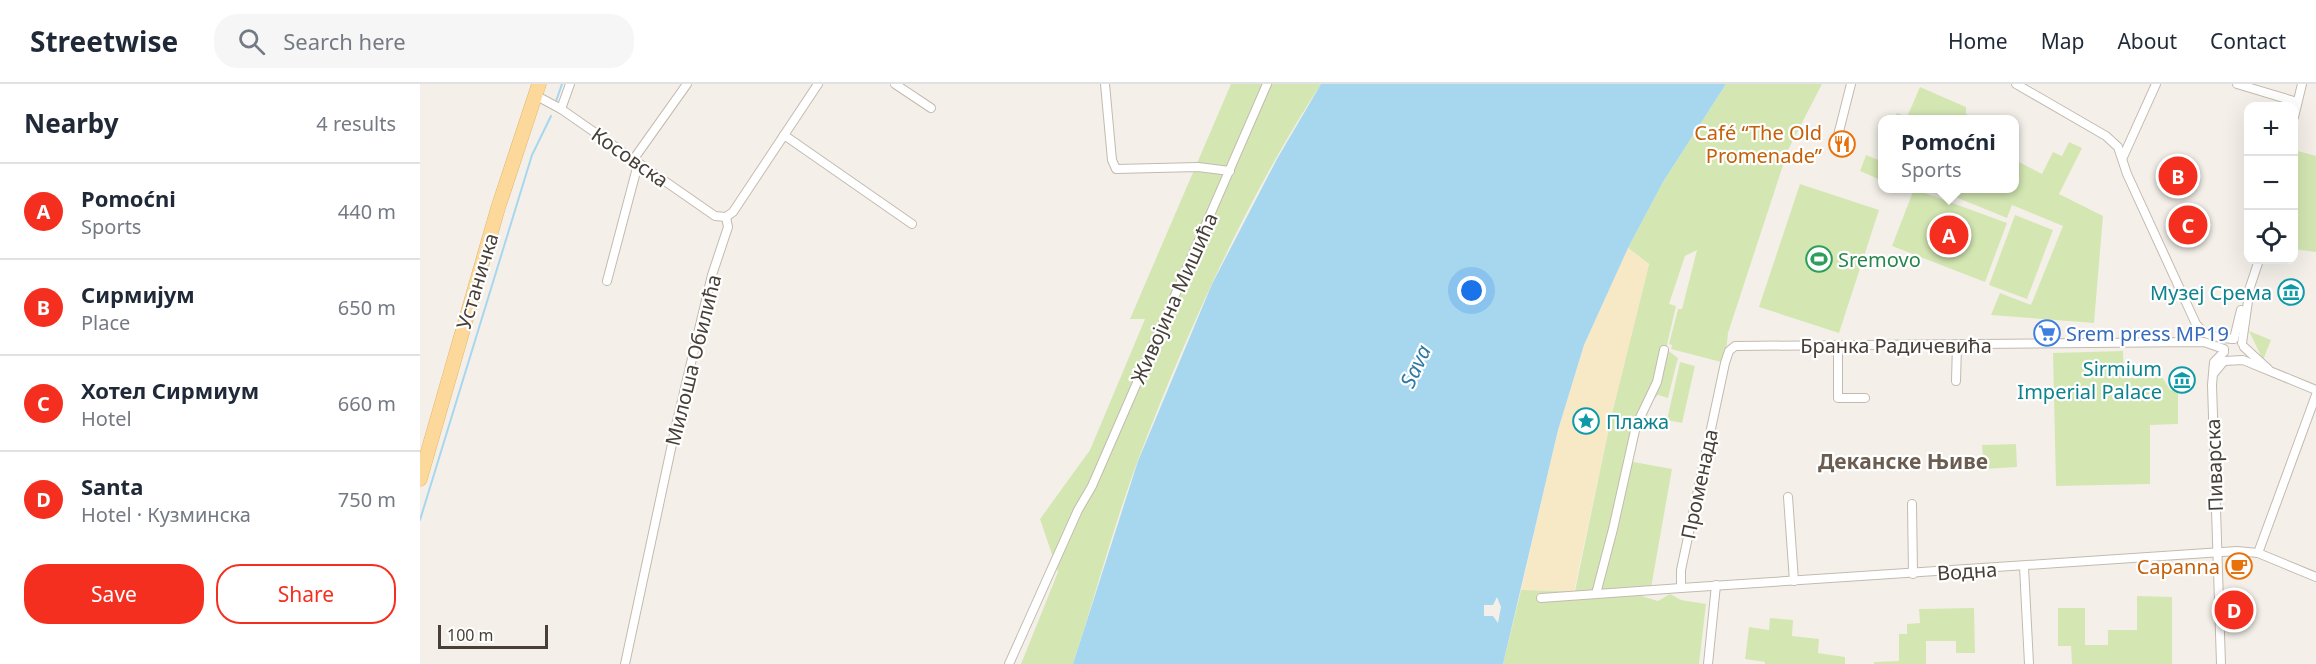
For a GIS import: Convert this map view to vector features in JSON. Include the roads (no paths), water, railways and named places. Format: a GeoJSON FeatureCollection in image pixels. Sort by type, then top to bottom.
{"type":"FeatureCollection","features":[{"type":"Feature","properties":{"kind":"main road","name":"Устаничка"},"geometry":{"type":"LineString","coordinates":[[420,479],[495,220],[537,89]]}},
{"type":"Feature","properties":{"kind":"street"},"geometry":{"type":"LineString","coordinates":[[561,109],[570,84]]}},
{"type":"Feature","properties":{"kind":"street"},"geometry":{"type":"LineString","coordinates":[[607,281],[636,162],[687,84]]}},
{"type":"Feature","properties":{"kind":"street"},"geometry":{"type":"LineString","coordinates":[[726,217],[733,212],[818,84]]}},
{"type":"Feature","properties":{"kind":"street"},"geometry":{"type":"LineString","coordinates":[[896,84],[932,108]]}},
{"type":"Feature","properties":{"kind":"street"},"geometry":{"type":"LineString","coordinates":[[1105,84],[1112,159],[1116,169],[1198,167],[1230,171]]}},
{"type":"Feature","properties":{"kind":"street","name":"Живојина Мишића"},"geometry":{"type":"LineString","coordinates":[[1009,664],[1077,510],[1092,486],[1267,84]]}},
{"type":"Feature","properties":{"kind":"street"},"geometry":{"type":"LineString","coordinates":[[1835,147],[1851,84]]}},
{"type":"Feature","properties":{"kind":"street","name":"Пиварска"},"geometry":{"type":"LineString","coordinates":[[2016,84],[2106,136],[2118,147],[2127,174],[2212,356],[2221,664]]}},
{"type":"Feature","properties":{"kind":"street"},"geometry":{"type":"LineString","coordinates":[[2122,157],[2156,84]]}},
{"type":"Feature","properties":{"kind":"street"},"geometry":{"type":"LineString","coordinates":[[2237,84],[2297,102],[2302,84]]}},
{"type":"Feature","properties":{"kind":"street","name":"Косовска"},"geometry":{"type":"LineString","coordinates":[[537,89],[561,109],[715,216],[726,217]]}},
{"type":"Feature","properties":{"kind":"street"},"geometry":{"type":"LineString","coordinates":[[784,135],[912,224]]}},
{"type":"Feature","properties":{"kind":"street","name":"Милоша Обилића"},"geometry":{"type":"LineString","coordinates":[[626,664],[675,430],[712,275],[728,227],[726,217]]}},
{"type":"Feature","properties":{"kind":"street"},"geometry":{"type":"LineString","coordinates":[[2212,376],[2224,361],[2243,355],[2238,342],[2244,296],[2250,287],[2258,264]]}},
{"type":"Feature","properties":{"kind":"street"},"geometry":{"type":"LineString","coordinates":[[2203,337],[2238,342],[2271,371]]}},
{"type":"Feature","properties":{"kind":"street"},"geometry":{"type":"LineString","coordinates":[[2203,337],[2235,359],[2316,390]]}},
{"type":"Feature","properties":{"kind":"street","name":"Бранка Радичевића"},"geometry":{"type":"LineString","coordinates":[[1731,348],[1744,345],[2169,342],[2203,337]]}},
{"type":"Feature","properties":{"kind":"street","name":"Пиварска"},"geometry":{"type":"LineString","coordinates":[[2212,376],[2214,362],[2224,351],[2226,343],[2238,342]]}},
{"type":"Feature","properties":{"kind":"street"},"geometry":{"type":"LineString","coordinates":[[1838,345],[1838,398],[1865,398]]}},
{"type":"Feature","properties":{"kind":"street"},"geometry":{"type":"LineString","coordinates":[[1956,345],[1956,381]]}},
{"type":"Feature","properties":{"kind":"street","name":"Променада"},"geometry":{"type":"LineString","coordinates":[[1681,588],[1681,570],[1725,363],[1731,348]]}},
{"type":"Feature","properties":{"kind":"street"},"geometry":{"type":"LineString","coordinates":[[1596,594],[1617,513],[1633,436],[1643,407],[1657,382],[1664,350]]}},
{"type":"Feature","properties":{"kind":"street"},"geometry":{"type":"LineString","coordinates":[[2316,395],[2258,553],[2316,577]]}},
{"type":"Feature","properties":{"kind":"street"},"geometry":{"type":"LineString","coordinates":[[1788,497],[1794,581]]}},
{"type":"Feature","properties":{"kind":"street"},"geometry":{"type":"LineString","coordinates":[[1912,504],[1913,574]]}},
{"type":"Feature","properties":{"kind":"street","name":"Водна"},"geometry":{"type":"LineString","coordinates":[[1716,585],[2258,553]]}},
{"type":"Feature","properties":{"kind":"street"},"geometry":{"type":"LineString","coordinates":[[2024,567],[2029,664]]}},
{"type":"Feature","properties":{"kind":"street"},"geometry":{"type":"LineString","coordinates":[[1541,598],[1716,585],[1708,664]]}},
{"type":"Feature","properties":{"kind":"water","name":"Sava"},"geometry":{"type":"Polygon","coordinates":[[[1321,84],[1726,84],[1663,182],[1628,248],[1584,345],[1558,430],[1503,664],[1073,664],[1138,461],[1212,284],[1277,159],[1321,84]]]}},
{"type":"Feature","properties":{"kind":"waterway"},"geometry":{"type":"LineString","coordinates":[[555,104],[562,84]]}},
{"type":"Feature","properties":{"kind":"waterway"},"geometry":{"type":"LineString","coordinates":[[420,520],[532,155],[551,116]]}},
{"type":"Feature","properties":{"kind":"place","name":"Café “The Old Promenade”"},"geometry":{"type":"Point","coordinates":[1842,144]}},
{"type":"Feature","properties":{"kind":"place","name":"Сирмијум"},"geometry":{"type":"Point","coordinates":[2178,176]}},
{"type":"Feature","properties":{"kind":"place","name":"Хотел Сирмиум"},"geometry":{"type":"Point","coordinates":[2188,225]}},
{"type":"Feature","properties":{"kind":"place","name":"Pomoćni"},"geometry":{"type":"Point","coordinates":[1949,235]}},
{"type":"Feature","properties":{"kind":"place","name":"Sremovo"},"geometry":{"type":"Point","coordinates":[1819,259]}},
{"type":"Feature","properties":{"kind":"place","name":"Музеј Срема"},"geometry":{"type":"Point","coordinates":[2291,292]}},
{"type":"Feature","properties":{"kind":"place","name":"Srem press MP19"},"geometry":{"type":"Point","coordinates":[2047,333]}},
{"type":"Feature","properties":{"kind":"place","name":"Sirmium Imperial Palace"},"geometry":{"type":"Point","coordinates":[2182,380]}},
{"type":"Feature","properties":{"kind":"place","name":"Плажа"},"geometry":{"type":"Point","coordinates":[1586,421]}},
{"type":"Feature","properties":{"kind":"place","name":"Capanna"},"geometry":{"type":"Point","coordinates":[2239,566]}},
{"type":"Feature","properties":{"kind":"place","name":"Santa"},"geometry":{"type":"Point","coordinates":[2234,610]}},
{"type":"Feature","properties":{"kind":"district","name":"Деканске Њиве"},"geometry":{"type":"Point","coordinates":[1903,461]}}]}
